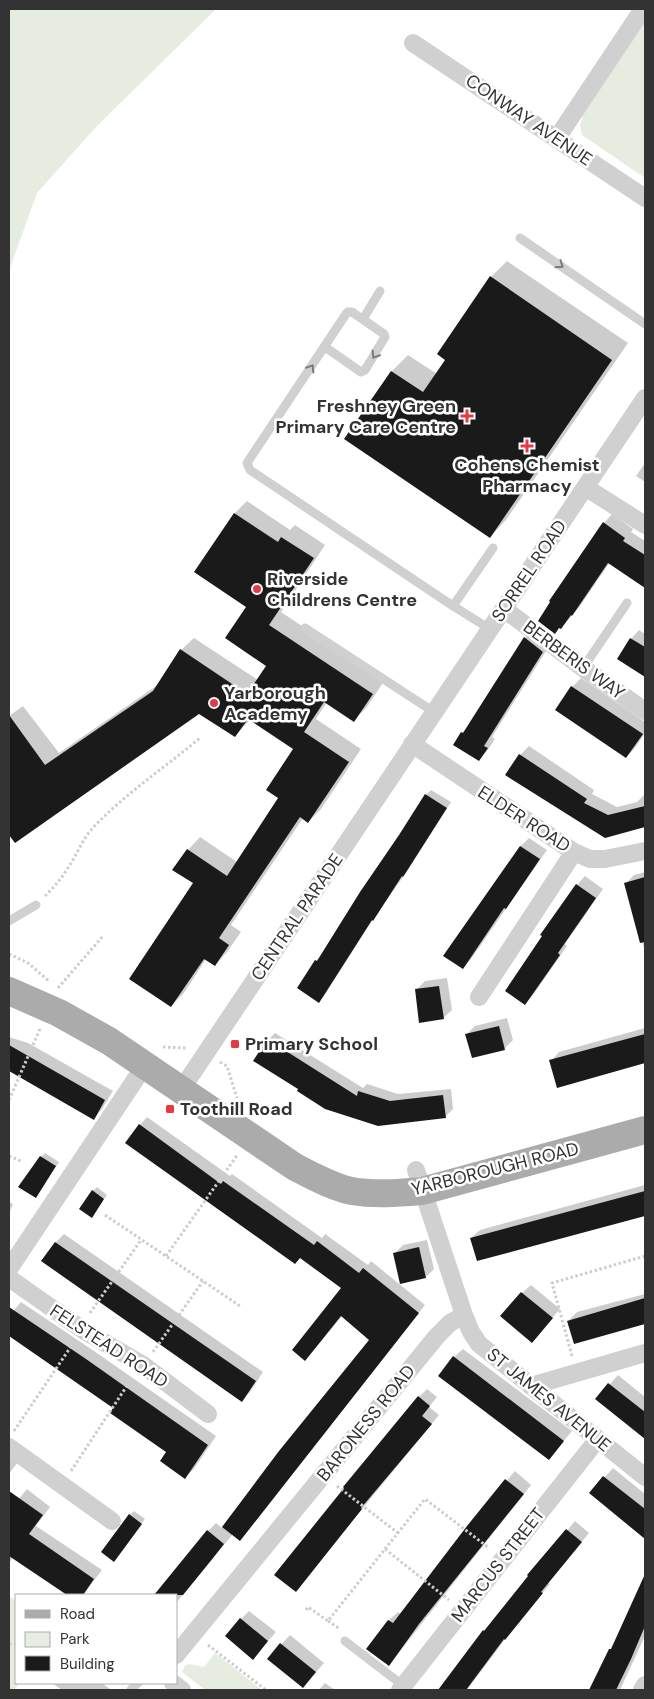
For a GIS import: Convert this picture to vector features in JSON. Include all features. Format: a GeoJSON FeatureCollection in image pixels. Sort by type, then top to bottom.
{"type":"FeatureCollection","features":[{"type":"Feature","properties":{"kind":"main road","name":"YARBOROUGH ROAD"},"geometry":{"type":"LineString","coordinates":[[9,991],[51,1001],[110,1041],[151,1055],[181,1090],[248,1137],[295,1167],[322,1181],[350,1190],[386,1194],[419,1180],[645,1130]]}},
{"type":"Feature","properties":{"kind":"street"},"geometry":{"type":"LineString","coordinates":[[556,138],[642,9]]}},
{"type":"Feature","properties":{"kind":"street","name":"CONWAY AVENUE"},"geometry":{"type":"LineString","coordinates":[[413,43],[645,198]]}},
{"type":"Feature","properties":{"kind":"street","name":"SORREL ROAD"},"geometry":{"type":"LineString","coordinates":[[412,744],[645,398]]}},
{"type":"Feature","properties":{"kind":"street"},"geometry":{"type":"LineString","coordinates":[[585,488],[645,525]]}},
{"type":"Feature","properties":{"kind":"street","name":"BERBERIS WAY"},"geometry":{"type":"LineString","coordinates":[[504,609],[582,668],[645,711]]}},
{"type":"Feature","properties":{"kind":"street","name":"ELDER ROAD"},"geometry":{"type":"LineString","coordinates":[[412,744],[574,852],[590,859],[597,859],[645,851]]}},
{"type":"Feature","properties":{"kind":"street","name":"CENTRAL PARADE"},"geometry":{"type":"LineString","coordinates":[[181,1090],[412,744]]}},
{"type":"Feature","properties":{"kind":"street"},"geometry":{"type":"LineString","coordinates":[[479,996],[574,852]]}},
{"type":"Feature","properties":{"kind":"street"},"geometry":{"type":"LineString","coordinates":[[9,1269],[151,1055]]}},
{"type":"Feature","properties":{"kind":"street"},"geometry":{"type":"LineString","coordinates":[[419,1180],[464,1315]]}},
{"type":"Feature","properties":{"kind":"street","name":"FELSTEAD ROAD"},"geometry":{"type":"LineString","coordinates":[[9,1278],[81,1329],[143,1365],[208,1414]]}},
{"type":"Feature","properties":{"kind":"street","name":"ST JAMES AVENUE"},"geometry":{"type":"LineString","coordinates":[[464,1315],[471,1332],[479,1344],[645,1477]]}},
{"type":"Feature","properties":{"kind":"street","name":"BARONESS ROAD"},"geometry":{"type":"LineString","coordinates":[[178,1653],[437,1336],[450,1323],[464,1315]]}},
{"type":"Feature","properties":{"kind":"street"},"geometry":{"type":"LineString","coordinates":[[531,1386],[645,1354]]}},
{"type":"Feature","properties":{"kind":"street"},"geometry":{"type":"LineString","coordinates":[[11,1439],[112,1521]]}},
{"type":"Feature","properties":{"kind":"street","name":"MARCUS STREET"},"geometry":{"type":"LineString","coordinates":[[404,1689],[503,1558],[597,1440]]}},
{"type":"Feature","properties":{"kind":"street"},"geometry":{"type":"LineString","coordinates":[[642,1690],[645,1684]]}},
{"type":"Feature","properties":{"kind":"lane"},"geometry":{"type":"LineString","coordinates":[[520,238],[645,324]]}},
{"type":"Feature","properties":{"kind":"lane"},"geometry":{"type":"LineString","coordinates":[[363,319],[380,291]]}},
{"type":"Feature","properties":{"kind":"lane"},"geometry":{"type":"LineString","coordinates":[[325,347],[361,372],[366,370],[385,337],[384,334],[363,319],[348,312],[248,463],[250,470],[490,629]]}},
{"type":"Feature","properties":{"kind":"lane"},"geometry":{"type":"LineString","coordinates":[[453,606],[493,548]]}},
{"type":"Feature","properties":{"kind":"lane"},"geometry":{"type":"LineString","coordinates":[[582,668],[627,603]]}},
{"type":"Feature","properties":{"kind":"lane"},"geometry":{"type":"LineString","coordinates":[[305,628],[434,712]]}},
{"type":"Feature","properties":{"kind":"lane"},"geometry":{"type":"LineString","coordinates":[[9,922],[36,905]]}},
{"type":"Feature","properties":{"kind":"lane"},"geometry":{"type":"LineString","coordinates":[[345,1641],[404,1689]]}},
{"type":"Feature","properties":{"kind":"path"},"geometry":{"type":"LineString","coordinates":[[36,905],[56,886],[69,868],[89,833],[110,809],[200,738]]}},
{"type":"Feature","properties":{"kind":"path"},"geometry":{"type":"LineString","coordinates":[[9,1100],[51,1001],[103,936]]}},
{"type":"Feature","properties":{"kind":"path"},"geometry":{"type":"LineString","coordinates":[[9,954],[28,963],[51,1001]]}},
{"type":"Feature","properties":{"kind":"path"},"geometry":{"type":"LineString","coordinates":[[151,1055],[164,1048],[186,1048],[194,1045],[227,1066],[229,1078],[238,1102]]}},
{"type":"Feature","properties":{"kind":"path"},"geometry":{"type":"LineString","coordinates":[[166,1256],[248,1137]]}},
{"type":"Feature","properties":{"kind":"path"},"geometry":{"type":"LineString","coordinates":[[9,1156],[21,1161]]}},
{"type":"Feature","properties":{"kind":"path"},"geometry":{"type":"LineString","coordinates":[[105,1215],[240,1306]]}},
{"type":"Feature","properties":{"kind":"path"},"geometry":{"type":"LineString","coordinates":[[11,1439],[81,1329],[141,1240]]}},
{"type":"Feature","properties":{"kind":"path"},"geometry":{"type":"LineString","coordinates":[[576,1373],[552,1283],[645,1256]]}},
{"type":"Feature","properties":{"kind":"path"},"geometry":{"type":"LineString","coordinates":[[323,1475],[398,1533]]}},
{"type":"Feature","properties":{"kind":"path"},"geometry":{"type":"LineString","coordinates":[[306,1610],[308,1607],[328,1621],[425,1499],[503,1558]]}},
{"type":"Feature","properties":{"kind":"path"},"geometry":{"type":"LineString","coordinates":[[385,1549],[463,1610]]}},
{"type":"Feature","properties":{"kind":"path"},"geometry":{"type":"LineString","coordinates":[[194,1633],[266,1690]]}},
{"type":"Feature","properties":{"kind":"green space"},"geometry":{"type":"Polygon","coordinates":[[[9,9],[216,9],[95,128],[37,193],[9,271],[9,9]]]}},
{"type":"Feature","properties":{"kind":"green space"},"geometry":{"type":"Polygon","coordinates":[[[645,22],[645,178],[582,135],[580,125],[583,115],[645,22]]]}},
{"type":"Feature","properties":{"kind":"green space"},"geometry":{"type":"Polygon","coordinates":[[[9,1596],[15,1600],[15,1684],[19,1684],[14,1690],[9,1690],[9,1596]]]}},
{"type":"Feature","properties":{"kind":"green space"},"geometry":{"type":"Polygon","coordinates":[[[215,1653],[262,1690],[205,1690],[182,1672],[185,1666],[189,1664],[204,1667],[215,1653]]]}},
{"type":"Feature","properties":{"kind":"building","name":"Freshney Green Primary Care Centre"},"geometry":{"type":"Polygon","coordinates":[[[490,276],[612,360],[490,538],[344,439],[391,371],[423,392],[445,360],[437,354],[490,276]]]}},
{"type":"Feature","properties":{"kind":"building"},"geometry":{"type":"Polygon","coordinates":[[[234,513],[278,542],[281,537],[314,558],[269,625],[373,694],[354,722],[324,702],[304,732],[349,762],[308,823],[300,817],[219,938],[229,945],[215,966],[204,959],[171,1007],[129,979],[193,883],[172,870],[187,849],[227,876],[278,798],[266,790],[293,749],[248,719],[235,737],[199,714],[15,843],[9,835],[9,715],[45,765],[153,691],[180,649],[247,694],[266,666],[225,638],[246,607],[194,572],[234,513]]]}},
{"type":"Feature","properties":{"kind":"building"},"geometry":{"type":"Polygon","coordinates":[[[603,522],[625,538],[623,541],[645,555],[645,588],[608,563],[572,616],[555,634],[538,621],[549,601],[603,522]]]}},
{"type":"Feature","properties":{"kind":"building"},"geometry":{"type":"Polygon","coordinates":[[[524,637],[543,652],[484,746],[488,748],[479,761],[453,745],[461,732],[463,733],[524,637]]]}},
{"type":"Feature","properties":{"kind":"building"},"geometry":{"type":"Polygon","coordinates":[[[630,638],[645,647],[645,677],[617,659],[630,638]]]}},
{"type":"Feature","properties":{"kind":"building"},"geometry":{"type":"Polygon","coordinates":[[[571,686],[643,734],[626,758],[555,710],[571,686]]]}},
{"type":"Feature","properties":{"kind":"building"},"geometry":{"type":"Polygon","coordinates":[[[519,754],[587,799],[584,803],[608,815],[645,806],[645,827],[605,838],[505,775],[519,754]]]}},
{"type":"Feature","properties":{"kind":"building"},"geometry":{"type":"Polygon","coordinates":[[[425,794],[447,808],[319,1003],[297,988],[315,960],[317,961],[425,794]]]}},
{"type":"Feature","properties":{"kind":"building"},"geometry":{"type":"Polygon","coordinates":[[[520,846],[540,859],[463,969],[443,956],[520,846]]]}},
{"type":"Feature","properties":{"kind":"building"},"geometry":{"type":"Polygon","coordinates":[[[645,877],[645,942],[640,943],[624,883],[645,877]]]}},
{"type":"Feature","properties":{"kind":"building"},"geometry":{"type":"Polygon","coordinates":[[[576,884],[596,898],[558,953],[560,955],[525,1005],[505,991],[542,936],[540,935],[576,884]]]}},
{"type":"Feature","properties":{"kind":"building"},"geometry":{"type":"Polygon","coordinates":[[[439,986],[444,1019],[419,1023],[415,989],[439,986]]]}},
{"type":"Feature","properties":{"kind":"building"},"geometry":{"type":"Polygon","coordinates":[[[499,1026],[505,1050],[472,1058],[465,1034],[499,1026]]]}},
{"type":"Feature","properties":{"kind":"building"},"geometry":{"type":"Polygon","coordinates":[[[645,1034],[645,1063],[557,1088],[549,1060],[645,1034]]]}},
{"type":"Feature","properties":{"kind":"building"},"geometry":{"type":"Polygon","coordinates":[[[267,1039],[357,1096],[358,1091],[390,1101],[443,1095],[446,1118],[378,1126],[325,1109],[297,1091],[298,1089],[253,1061],[267,1039]]]}},
{"type":"Feature","properties":{"kind":"building"},"geometry":{"type":"Polygon","coordinates":[[[9,1045],[105,1100],[94,1120],[9,1071],[9,1045]]]}},
{"type":"Feature","properties":{"kind":"building"},"geometry":{"type":"Polygon","coordinates":[[[139,1124],[221,1184],[223,1181],[314,1245],[317,1241],[359,1273],[363,1268],[419,1313],[240,1541],[222,1527],[279,1451],[369,1340],[341,1316],[305,1361],[292,1350],[341,1288],[300,1258],[295,1264],[125,1143],[139,1124]]]}},
{"type":"Feature","properties":{"kind":"building"},"geometry":{"type":"Polygon","coordinates":[[[40,1156],[56,1166],[36,1198],[18,1187],[40,1156]]]}},
{"type":"Feature","properties":{"kind":"building"},"geometry":{"type":"Polygon","coordinates":[[[92,1190],[104,1199],[92,1218],[79,1209],[92,1190]]]}},
{"type":"Feature","properties":{"kind":"building"},"geometry":{"type":"Polygon","coordinates":[[[645,1191],[645,1216],[477,1261],[470,1238],[645,1191]]]}},
{"type":"Feature","properties":{"kind":"building"},"geometry":{"type":"Polygon","coordinates":[[[55,1242],[256,1381],[242,1402],[41,1261],[55,1242]]]}},
{"type":"Feature","properties":{"kind":"building"},"geometry":{"type":"Polygon","coordinates":[[[419,1247],[426,1278],[400,1284],[393,1253],[419,1247]]]}},
{"type":"Feature","properties":{"kind":"building"},"geometry":{"type":"Polygon","coordinates":[[[521,1292],[553,1318],[532,1343],[500,1316],[521,1292]]]}},
{"type":"Feature","properties":{"kind":"building"},"geometry":{"type":"Polygon","coordinates":[[[645,1298],[645,1324],[574,1344],[567,1321],[645,1298]]]}},
{"type":"Feature","properties":{"kind":"building"},"geometry":{"type":"Polygon","coordinates":[[[9,1307],[208,1445],[185,1479],[160,1461],[166,1452],[110,1413],[113,1408],[9,1336],[9,1307]]]}},
{"type":"Feature","properties":{"kind":"building"},"geometry":{"type":"Polygon","coordinates":[[[453,1356],[564,1441],[549,1460],[438,1376],[453,1356]]]}},
{"type":"Feature","properties":{"kind":"building"},"geometry":{"type":"Polygon","coordinates":[[[608,1383],[645,1412],[645,1439],[595,1399],[608,1383]]]}},
{"type":"Feature","properties":{"kind":"building"},"geometry":{"type":"Polygon","coordinates":[[[418,1396],[430,1406],[422,1416],[432,1424],[361,1508],[296,1592],[274,1575],[418,1396]]]}},
{"type":"Feature","properties":{"kind":"building"},"geometry":{"type":"Polygon","coordinates":[[[603,1476],[645,1509],[645,1539],[589,1493],[603,1476]]]}},
{"type":"Feature","properties":{"kind":"building"},"geometry":{"type":"Polygon","coordinates":[[[505,1479],[524,1494],[419,1624],[389,1666],[366,1649],[388,1620],[393,1623],[505,1479]]]}},
{"type":"Feature","properties":{"kind":"building"},"geometry":{"type":"Polygon","coordinates":[[[9,1491],[43,1515],[29,1534],[94,1579],[84,1594],[66,1594],[9,1556],[9,1491]]]}},
{"type":"Feature","properties":{"kind":"building"},"geometry":{"type":"Polygon","coordinates":[[[129,1514],[142,1524],[114,1562],[101,1552],[129,1514]]]}},
{"type":"Feature","properties":{"kind":"building"},"geometry":{"type":"Polygon","coordinates":[[[566,1529],[582,1542],[541,1592],[543,1593],[504,1639],[466,1690],[438,1690],[483,1630],[566,1529]]]}},
{"type":"Feature","properties":{"kind":"building"},"geometry":{"type":"Polygon","coordinates":[[[207,1530],[224,1544],[183,1595],[155,1594],[207,1530]]]}},
{"type":"Feature","properties":{"kind":"building"},"geometry":{"type":"Polygon","coordinates":[[[645,1574],[645,1626],[631,1659],[616,1690],[589,1690],[609,1649],[611,1649],[645,1574]]]}},
{"type":"Feature","properties":{"kind":"building"},"geometry":{"type":"Polygon","coordinates":[[[240,1618],[268,1641],[253,1660],[225,1636],[240,1618]]]}},
{"type":"Feature","properties":{"kind":"building"},"geometry":{"type":"Polygon","coordinates":[[[280,1643],[316,1672],[303,1688],[267,1659],[280,1643]]]}},
{"type":"Feature","properties":{"kind":"place","name":"Freshney Green Primary Care Centre"},"geometry":{"type":"Point","coordinates":[467,416]}},
{"type":"Feature","properties":{"kind":"place","name":"Cohens Chemist Pharmacy"},"geometry":{"type":"Point","coordinates":[527,446]}},
{"type":"Feature","properties":{"kind":"place","name":"Riverside Childrens Centre"},"geometry":{"type":"Point","coordinates":[257,589]}},
{"type":"Feature","properties":{"kind":"place","name":"Yarborough Academy"},"geometry":{"type":"Point","coordinates":[214,703]}},
{"type":"Feature","properties":{"kind":"place","name":"Primary School"},"geometry":{"type":"Point","coordinates":[235,1044]}},
{"type":"Feature","properties":{"kind":"place","name":"Toothill Road"},"geometry":{"type":"Point","coordinates":[170,1109]}}]}
